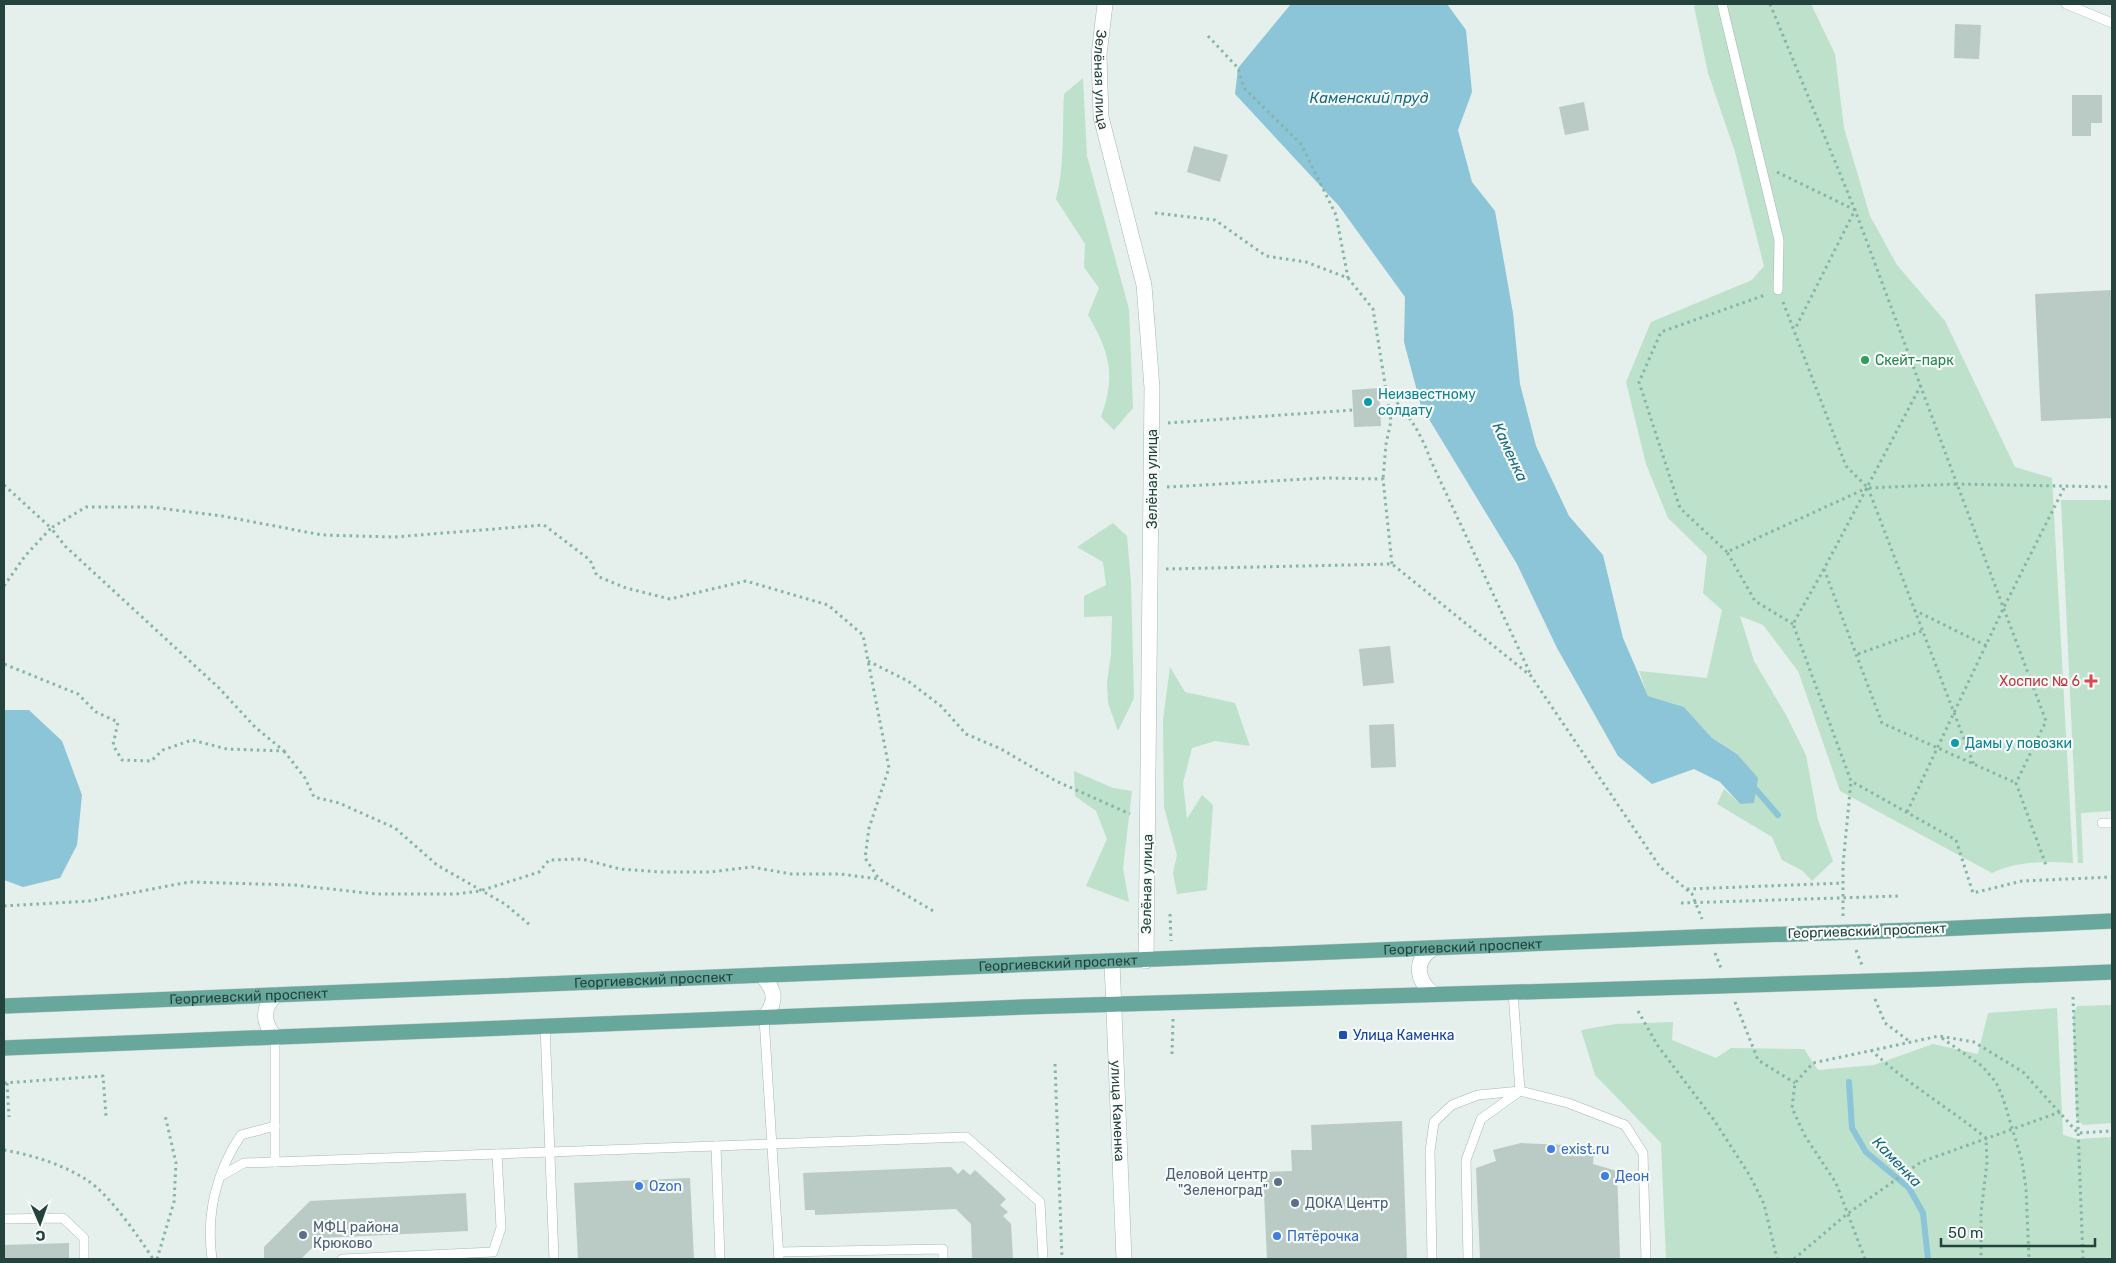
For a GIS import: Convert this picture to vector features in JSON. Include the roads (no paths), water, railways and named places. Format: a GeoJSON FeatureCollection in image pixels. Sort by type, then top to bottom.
{"type":"FeatureCollection","features":[{"type":"Feature","properties":{"kind":"main road","name":"Георгиевский проспект"},"geometry":{"type":"LineString","coordinates":[[4,1006],[2112,921]]}},
{"type":"Feature","properties":{"kind":"main road"},"geometry":{"type":"LineString","coordinates":[[4,1048],[1432,993],[1513,992],[1722,981],[1936,979],[2112,972]]}},
{"type":"Feature","properties":{"kind":"street","name":"Зелёная улица"},"geometry":{"type":"LineString","coordinates":[[1105,4],[1100,55],[1101,117],[1144,285],[1152,388],[1146,961]]}},
{"type":"Feature","properties":{"kind":"street"},"geometry":{"type":"LineString","coordinates":[[1432,949],[1424,954],[1418,971],[1420,980],[1432,993]]}},
{"type":"Feature","properties":{"kind":"street","name":"улица Каменка"},"geometry":{"type":"LineString","coordinates":[[1112,962],[1124,1259]]}},
{"type":"Feature","properties":{"kind":"street"},"geometry":{"type":"LineString","coordinates":[[762,976],[772,988],[774,996],[773,1004],[764,1018]]}},
{"type":"Feature","properties":{"kind":"street"},"geometry":{"type":"LineString","coordinates":[[275,1037],[266,1023],[265,1016],[269,1001],[276,995]]}},
{"type":"Feature","properties":{"kind":"lane"},"geometry":{"type":"LineString","coordinates":[[1722,4],[1779,240],[1778,290]]}},
{"type":"Feature","properties":{"kind":"lane"},"geometry":{"type":"LineString","coordinates":[[2066,4],[2112,23]]}},
{"type":"Feature","properties":{"kind":"lane"},"geometry":{"type":"LineString","coordinates":[[2102,823],[2112,823]]}},
{"type":"Feature","properties":{"kind":"lane"},"geometry":{"type":"LineString","coordinates":[[1513,992],[1520,1091]]}},
{"type":"Feature","properties":{"kind":"lane"},"geometry":{"type":"LineString","coordinates":[[764,1018],[779,1255],[943,1249],[943,1259]]}},
{"type":"Feature","properties":{"kind":"lane"},"geometry":{"type":"LineString","coordinates":[[545,1026],[554,1259]]}},
{"type":"Feature","properties":{"kind":"lane"},"geometry":{"type":"LineString","coordinates":[[275,1037],[275,1162]]}},
{"type":"Feature","properties":{"kind":"lane"},"geometry":{"type":"LineString","coordinates":[[1468,1259],[1466,1160],[1481,1119],[1520,1091]]}},
{"type":"Feature","properties":{"kind":"lane"},"geometry":{"type":"LineString","coordinates":[[1432,1259],[1430,1151],[1434,1122],[1452,1105],[1478,1095],[1520,1091],[1568,1103],[1625,1125],[1643,1153],[1646,1259]]}},
{"type":"Feature","properties":{"kind":"lane"},"geometry":{"type":"LineString","coordinates":[[212,1259],[209,1233],[213,1202],[226,1157],[241,1135],[275,1126]]}},
{"type":"Feature","properties":{"kind":"lane"},"geometry":{"type":"LineString","coordinates":[[221,1176],[244,1163],[966,1137],[1040,1202],[1042,1259]]}},
{"type":"Feature","properties":{"kind":"lane"},"geometry":{"type":"LineString","coordinates":[[716,1146],[720,1259]]}},
{"type":"Feature","properties":{"kind":"lane"},"geometry":{"type":"LineString","coordinates":[[342,1259],[493,1252],[501,1228],[497,1154]]}},
{"type":"Feature","properties":{"kind":"lane"},"geometry":{"type":"LineString","coordinates":[[4,1219],[63,1218],[84,1238],[84,1259]]}},
{"type":"Feature","properties":{"kind":"water","name":"Каменский пруд"},"geometry":{"type":"Polygon","coordinates":[[[1291,4],[1447,4],[1466,30],[1472,92],[1458,130],[1472,182],[1495,211],[1513,313],[1520,384],[1536,446],[1569,516],[1603,555],[1623,638],[1648,696],[1684,707],[1712,738],[1737,754],[1758,778],[1754,803],[1740,804],[1720,782],[1694,769],[1652,784],[1618,756],[1557,648],[1517,564],[1421,406],[1404,342],[1405,297],[1339,206],[1235,94],[1238,68],[1291,4]]]}},
{"type":"Feature","properties":{"kind":"water"},"geometry":{"type":"Polygon","coordinates":[[[4,710],[29,710],[62,741],[82,795],[77,845],[60,878],[23,887],[4,880],[4,710]]]}},
{"type":"Feature","properties":{"kind":"waterway","name":"Каменка"},"geometry":{"type":"LineString","coordinates":[[1751,784],[1778,815]]}},
{"type":"Feature","properties":{"kind":"waterway","name":"Каменка"},"geometry":{"type":"LineString","coordinates":[[1849,1082],[1852,1128],[1866,1152],[1909,1188],[1923,1213],[1928,1259]]}},
{"type":"Feature","properties":{"kind":"place","name":"Скейт-парк"},"geometry":{"type":"Point","coordinates":[1865,360]}},
{"type":"Feature","properties":{"kind":"place","name":"Неизвестному солдату"},"geometry":{"type":"Point","coordinates":[1368,402]}},
{"type":"Feature","properties":{"kind":"place","name":"Хоспис № 6"},"geometry":{"type":"Point","coordinates":[2091,681]}},
{"type":"Feature","properties":{"kind":"place","name":"Дамы у повозки"},"geometry":{"type":"Point","coordinates":[1955,743]}},
{"type":"Feature","properties":{"kind":"place","name":"Улица Каменка"},"geometry":{"type":"Point","coordinates":[1343,1035]}},
{"type":"Feature","properties":{"kind":"place","name":"exist.ru"},"geometry":{"type":"Point","coordinates":[1551,1149]}},
{"type":"Feature","properties":{"kind":"place","name":"Деон"},"geometry":{"type":"Point","coordinates":[1605,1176]}},
{"type":"Feature","properties":{"kind":"place","name":"Деловой центр \"Зеленоград\""},"geometry":{"type":"Point","coordinates":[1278,1182]}},
{"type":"Feature","properties":{"kind":"place","name":"Ozon"},"geometry":{"type":"Point","coordinates":[639,1186]}},
{"type":"Feature","properties":{"kind":"place","name":"ДОКА Центр"},"geometry":{"type":"Point","coordinates":[1295,1203]}},
{"type":"Feature","properties":{"kind":"place","name":"МФЦ района Крюково"},"geometry":{"type":"Point","coordinates":[303,1235]}},
{"type":"Feature","properties":{"kind":"place","name":"Пятёрочка"},"geometry":{"type":"Point","coordinates":[1277,1236]}}]}
